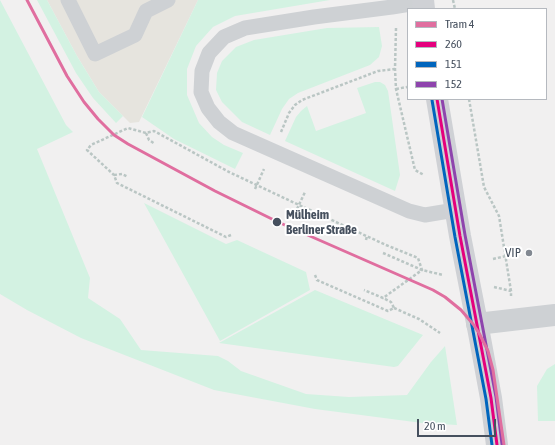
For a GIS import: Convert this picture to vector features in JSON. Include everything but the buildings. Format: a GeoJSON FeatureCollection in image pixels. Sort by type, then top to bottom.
{"type":"FeatureCollection","features":[{"type":"Feature","properties":{"kind":"main road"},"geometry":{"type":"LineString","coordinates":[[437,100],[455,210],[477,324],[497,445]]}},
{"type":"Feature","properties":{"kind":"street"},"geometry":{"type":"LineString","coordinates":[[477,324],[508,320],[551,318]]}},
{"type":"Feature","properties":{"kind":"lane"},"geometry":{"type":"LineString","coordinates":[[68,0],[95,54],[135,35],[146,11],[168,0]]}},
{"type":"Feature","properties":{"kind":"lane"},"geometry":{"type":"LineString","coordinates":[[423,4],[314,17],[245,28],[224,37],[209,53],[202,71],[201,92],[208,108],[219,122],[233,133],[409,211],[425,215],[455,210]]}},
{"type":"Feature","properties":{"kind":"path"},"geometry":{"type":"LineString","coordinates":[[392,7],[396,30],[396,89],[415,170],[452,188]]}},
{"type":"Feature","properties":{"kind":"path"},"geometry":{"type":"LineString","coordinates":[[272,151],[289,113],[295,105],[302,100],[378,71],[395,69]]}},
{"type":"Feature","properties":{"kind":"path"},"geometry":{"type":"LineString","coordinates":[[396,89],[407,87]]}},
{"type":"Feature","properties":{"kind":"path"},"geometry":{"type":"LineString","coordinates":[[469,100],[484,187],[499,216],[511,291],[508,320]]}},
{"type":"Feature","properties":{"kind":"path"},"geometry":{"type":"LineString","coordinates":[[232,235],[226,237],[117,183],[114,176],[87,150],[91,145],[128,128],[146,133],[154,131],[229,172],[418,258],[422,270]]}},
{"type":"Feature","properties":{"kind":"path"},"geometry":{"type":"LineString","coordinates":[[146,133],[149,140],[155,144]]}},
{"type":"Feature","properties":{"kind":"path"},"geometry":{"type":"LineString","coordinates":[[114,176],[122,174],[128,177]]}},
{"type":"Feature","properties":{"kind":"path"},"geometry":{"type":"LineString","coordinates":[[297,209],[305,192]]}},
{"type":"Feature","properties":{"kind":"path"},"geometry":{"type":"LineString","coordinates":[[366,240],[367,236]]}},
{"type":"Feature","properties":{"kind":"path"},"geometry":{"type":"LineString","coordinates":[[382,253],[422,270],[434,272]]}},
{"type":"Feature","properties":{"kind":"path"},"geometry":{"type":"LineString","coordinates":[[493,259],[506,256]]}},
{"type":"Feature","properties":{"kind":"path"},"geometry":{"type":"LineString","coordinates":[[382,298],[422,270]]}},
{"type":"Feature","properties":{"kind":"path"},"geometry":{"type":"LineString","coordinates":[[316,275],[317,280],[331,286],[388,310],[394,308]]}},
{"type":"Feature","properties":{"kind":"path"},"geometry":{"type":"LineString","coordinates":[[364,290],[391,302],[394,308],[418,319],[440,333]]}},
{"type":"Feature","properties":{"kind":"shaded area"},"geometry":{"type":"Polygon","coordinates":[[[47,0],[198,0],[139,122],[130,123],[99,92],[77,56],[47,0]]]}},
{"type":"Feature","properties":{"kind":"green space"},"geometry":{"type":"Polygon","coordinates":[[[0,0],[66,125],[73,132],[37,149],[90,278],[88,298],[120,319],[141,350],[218,356],[228,361],[241,371],[306,394],[349,397],[407,395],[431,362],[445,346],[457,425],[422,423],[315,409],[214,390],[81,338],[0,294],[0,0]]]}},
{"type":"Feature","properties":{"kind":"green space"},"geometry":{"type":"Polygon","coordinates":[[[37,0],[47,0],[77,56],[99,92],[123,116],[116,123],[93,98],[76,73],[37,0]]]}},
{"type":"Feature","properties":{"kind":"green space"},"geometry":{"type":"Polygon","coordinates":[[[198,0],[330,0],[235,16],[213,27],[196,46],[187,69],[187,95],[199,123],[212,137],[224,145],[243,153],[235,169],[174,139],[142,117],[198,0]]]}},
{"type":"Feature","properties":{"kind":"green space"},"geometry":{"type":"Polygon","coordinates":[[[379,27],[382,46],[379,57],[370,65],[298,93],[289,99],[282,109],[270,135],[242,122],[222,102],[216,90],[217,73],[222,61],[236,47],[254,40],[327,28],[379,27]]]}},
{"type":"Feature","properties":{"kind":"green space"},"geometry":{"type":"Polygon","coordinates":[[[375,82],[380,82],[385,85],[388,91],[400,175],[395,191],[285,141],[296,117],[307,106],[316,131],[366,113],[357,88],[375,82]]]}},
{"type":"Feature","properties":{"kind":"green space"},"geometry":{"type":"Polygon","coordinates":[[[144,203],[226,244],[237,240],[306,272],[310,290],[220,341],[144,203]]]}},
{"type":"Feature","properties":{"kind":"green space"},"geometry":{"type":"Polygon","coordinates":[[[315,290],[423,335],[398,366],[394,367],[219,343],[315,290]]]}},
{"type":"Feature","properties":{"kind":"green space"},"geometry":{"type":"Polygon","coordinates":[[[555,364],[555,421],[538,421],[537,386],[547,369],[555,364]]]}},
{"type":"Feature","properties":{"kind":"tram line","name":"4"},"geometry":{"type":"LineString","coordinates":[[27,0],[67,76],[84,102],[114,135],[215,191],[278,222],[433,290],[445,297],[461,310],[479,333],[488,351],[493,370],[504,445]]}},
{"type":"Feature","properties":{"kind":"transit line","name":"151"},"geometry":{"type":"LineString","coordinates":[[432,100],[455,237],[486,399],[492,445]]}},
{"type":"Feature","properties":{"kind":"transit line","name":"260"},"geometry":{"type":"LineString","coordinates":[[437,100],[460,236],[491,398],[497,445]]}},
{"type":"Feature","properties":{"kind":"transit line","name":"152"},"geometry":{"type":"LineString","coordinates":[[442,100],[465,235],[496,397],[502,444]]}},
{"type":"Feature","properties":{"kind":"place","name":"Mülheim Berliner Straße"},"geometry":{"type":"Point","coordinates":[277,222]}},
{"type":"Feature","properties":{"kind":"place","name":"VIP"},"geometry":{"type":"Point","coordinates":[529,253]}}]}
